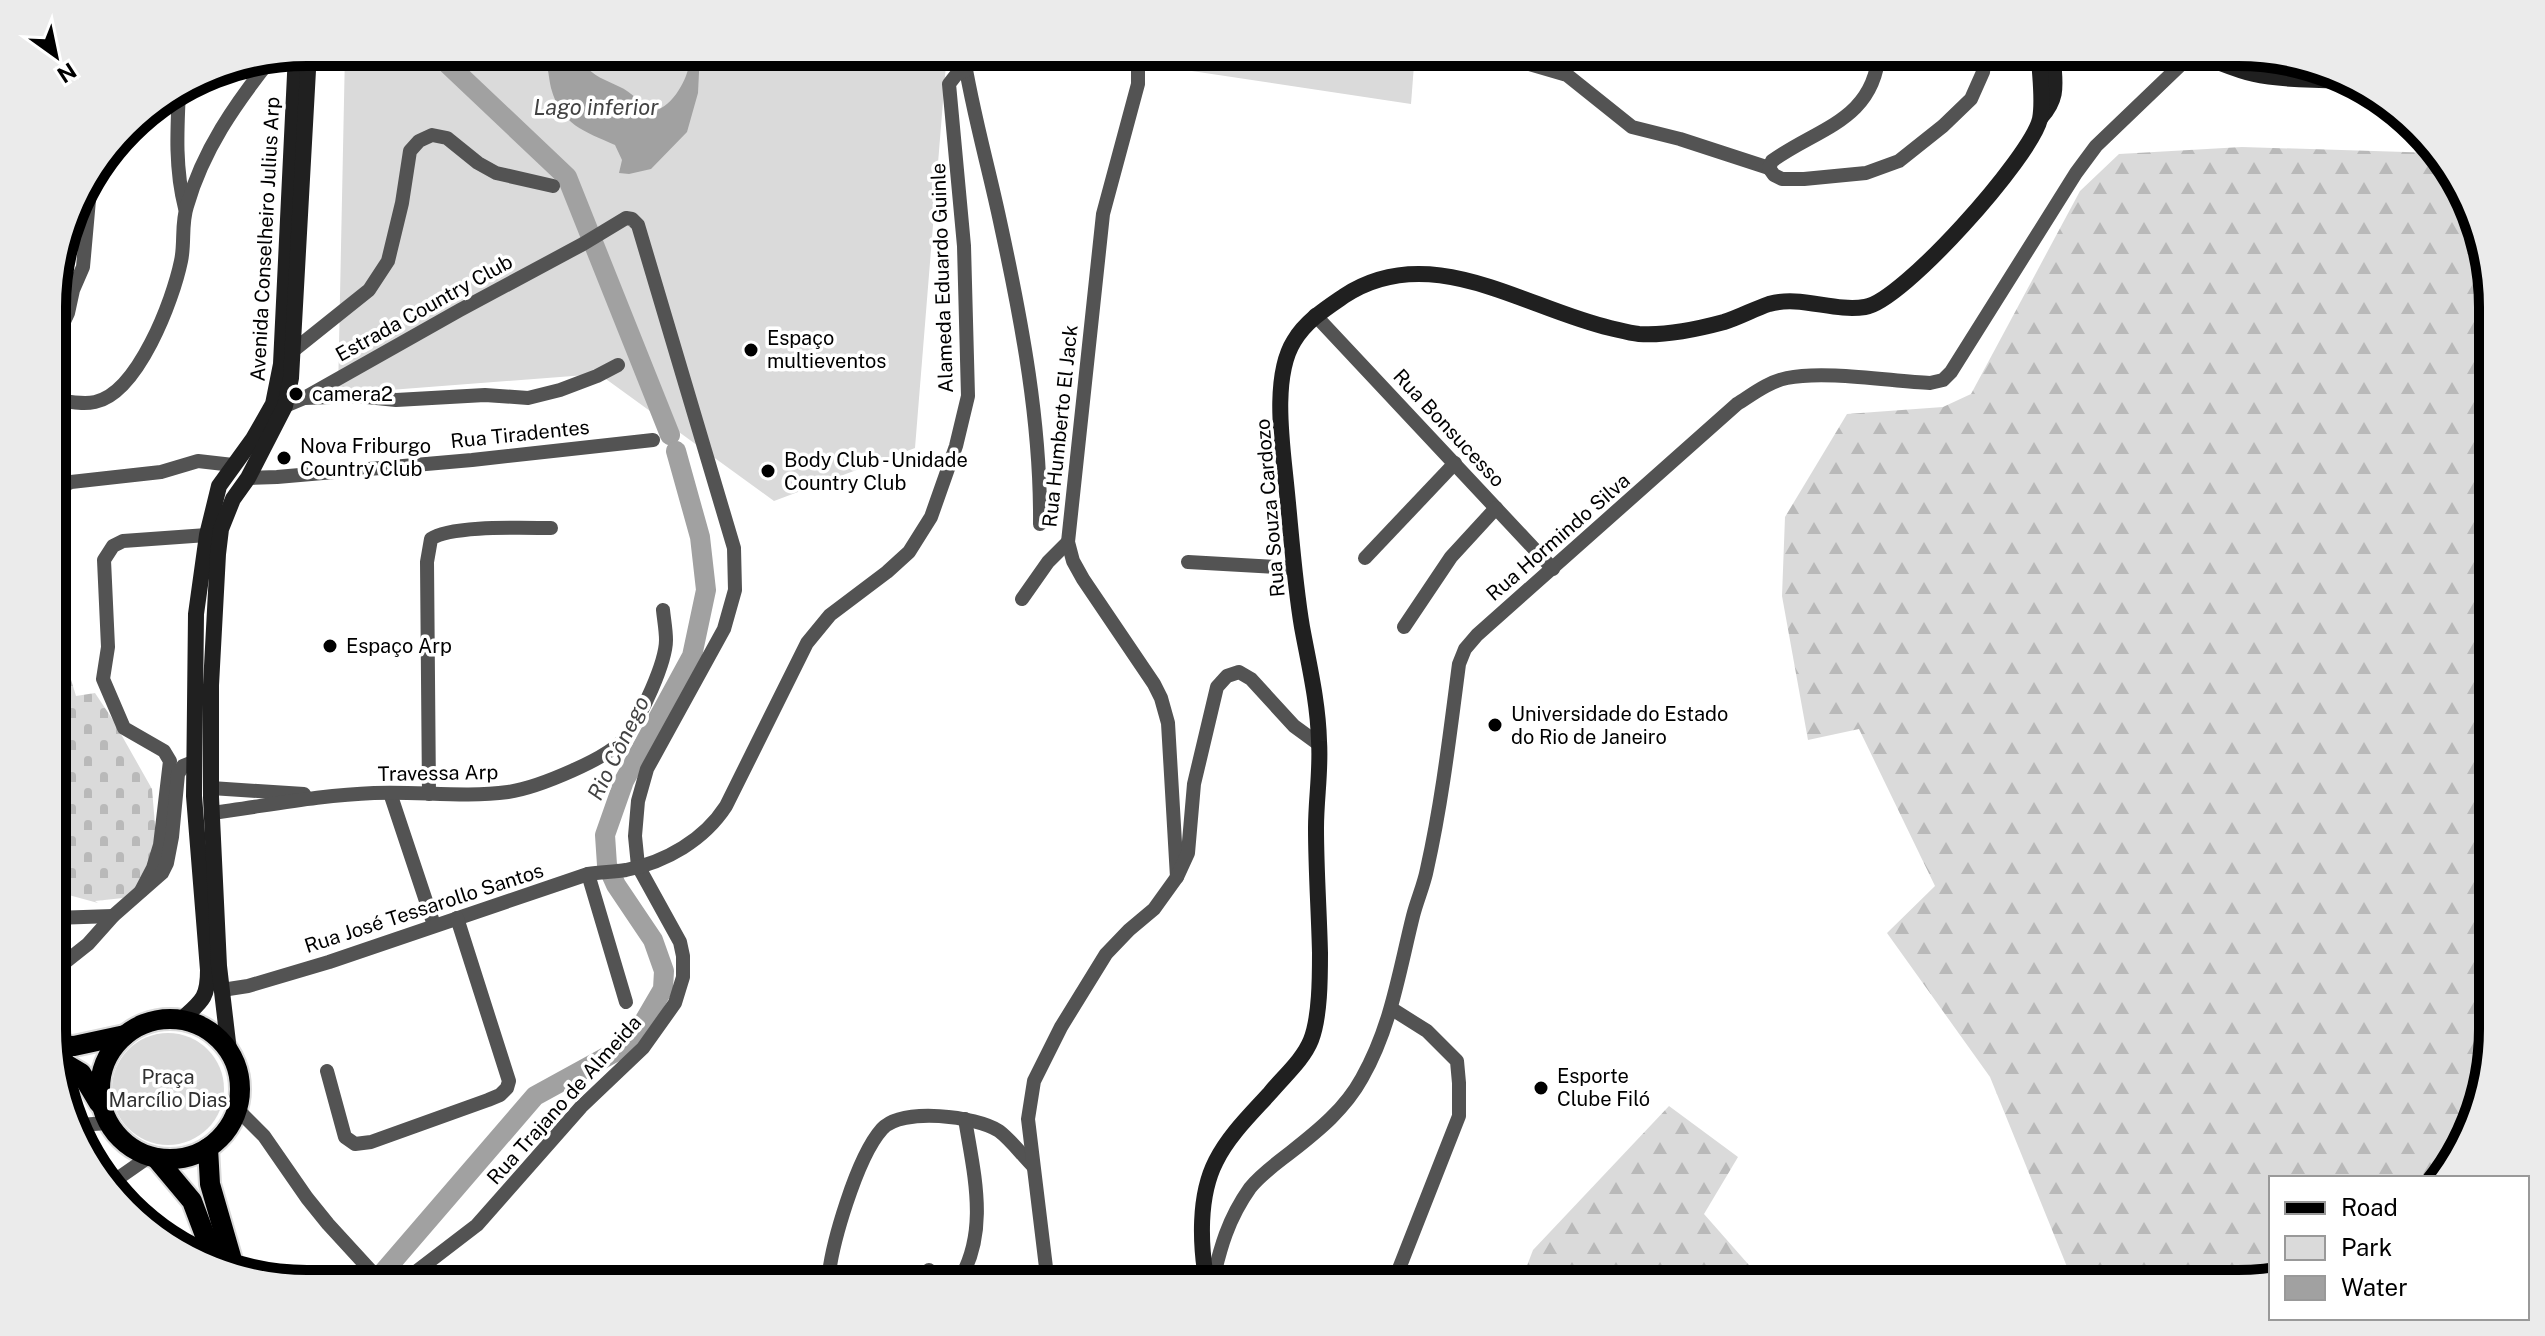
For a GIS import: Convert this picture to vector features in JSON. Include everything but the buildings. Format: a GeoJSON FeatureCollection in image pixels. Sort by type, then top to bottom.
{"type":"FeatureCollection","features":[{"type":"Feature","properties":{"kind":"main road"},"geometry":{"type":"LineString","coordinates":[[69,1066],[81,1073],[104,1115],[130,1148],[153,1157],[174,1159],[192,1156],[208,1148],[226,1131],[237,1109],[240,1079],[229,1051],[209,1030],[181,1020],[155,1020],[134,1028],[112,1050],[102,1072],[104,1115]]}},
{"type":"Feature","properties":{"kind":"main road"},"geometry":{"type":"LineString","coordinates":[[67,1046],[125,1035]]}},
{"type":"Feature","properties":{"kind":"main road"},"geometry":{"type":"LineString","coordinates":[[208,1148],[210,1184],[231,1258]]}},
{"type":"Feature","properties":{"kind":"main road"},"geometry":{"type":"LineString","coordinates":[[153,1157],[192,1201],[210,1250]]}},
{"type":"Feature","properties":{"kind":"street"},"geometry":{"type":"LineString","coordinates":[[1537,66],[1567,75],[1632,127],[1769,168],[1782,179],[1804,179],[1866,173],[1899,161],[1971,99],[1984,66]]}},
{"type":"Feature","properties":{"kind":"street"},"geometry":{"type":"LineString","coordinates":[[1769,168],[1781,154],[1821,134],[1860,104],[1877,66]]}},
{"type":"Feature","properties":{"kind":"street"},"geometry":{"type":"LineString","coordinates":[[2039,66],[2041,117]]}},
{"type":"Feature","properties":{"kind":"street","name":"Rua Souza Cardozo"},"geometry":{"type":"LineString","coordinates":[[1205,1270],[1203,1216],[1209,1177],[1229,1140],[1299,1060],[1311,1040],[1316,1017],[1320,955],[1316,890],[1320,745],[1316,693],[1302,628],[1294,568],[1282,443],[1284,367],[1293,342],[1315,315],[1355,289],[1393,276],[1431,272],[1531,301],[1582,321],[1639,334],[1678,332],[1725,321],[1785,301],[1840,307],[1866,307],[1879,303],[1973,215],[2014,164],[2041,117],[2052,105],[2055,97],[2054,66]]}},
{"type":"Feature","properties":{"kind":"street","name":"Rua Hormindo Silva"},"geometry":{"type":"LineString","coordinates":[[1214,1270],[1222,1238],[1251,1187],[1341,1109],[1368,1068],[1392,1009],[1413,914],[1427,871],[1459,664],[1465,649],[1737,404],[1765,386],[1788,377],[1815,376],[1930,383],[1943,380],[1975,338],[2089,155],[2177,66]]}},
{"type":"Feature","properties":{"kind":"street"},"geometry":{"type":"LineString","coordinates":[[2229,66],[2253,74],[2314,78]]}},
{"type":"Feature","properties":{"kind":"street","name":"Avenida Conselheiro Julius Arp"},"geometry":{"type":"LineString","coordinates":[[181,1020],[208,988],[193,762],[196,614],[207,535],[219,486],[253,439],[273,404],[281,364],[295,67]]}},
{"type":"Feature","properties":{"kind":"street","name":"Avenida Conselheiro Julius Arp"},"geometry":{"type":"LineString","coordinates":[[229,1051],[211,813],[211,685],[218,554],[221,529],[233,499],[248,478],[285,406],[294,350],[308,67]]}},
{"type":"Feature","properties":{"kind":"street"},"geometry":{"type":"LineString","coordinates":[[965,67],[979,139],[1001,224],[1026,359],[1040,487],[1040,524]]}},
{"type":"Feature","properties":{"kind":"street","name":"Rua Humberto El Jack"},"geometry":{"type":"LineString","coordinates":[[1138,67],[1138,84],[1103,214],[1068,542],[1073,561],[1083,579],[1161,698],[1168,723],[1177,877]]}},
{"type":"Feature","properties":{"kind":"street"},"geometry":{"type":"LineString","coordinates":[[2253,74],[2255,67]]}},
{"type":"Feature","properties":{"kind":"street","name":"Alameda Eduardo Guinle"},"geometry":{"type":"LineString","coordinates":[[632,868],[676,852],[715,823],[807,643],[830,615],[909,552],[931,517],[956,446],[968,396],[964,246],[949,84],[956,75],[966,70]]}},
{"type":"Feature","properties":{"kind":"street"},"geometry":{"type":"LineString","coordinates":[[67,401],[96,402],[107,398],[145,356],[172,295],[182,259],[186,209],[210,146],[238,100],[261,71]]}},
{"type":"Feature","properties":{"kind":"street"},"geometry":{"type":"LineString","coordinates":[[178,104],[176,155],[179,185],[186,209]]}},
{"type":"Feature","properties":{"kind":"street"},"geometry":{"type":"LineString","coordinates":[[294,350],[369,290],[388,261],[400,217],[410,151],[419,141],[432,135],[447,138],[496,173],[553,186]]}},
{"type":"Feature","properties":{"kind":"street"},"geometry":{"type":"LineString","coordinates":[[67,315],[83,267],[88,206]]}},
{"type":"Feature","properties":{"kind":"street","name":"Estrada Country Club"},"geometry":{"type":"LineString","coordinates":[[285,406],[626,218],[638,225],[734,548],[735,590],[724,629],[647,769],[637,813],[632,868]]}},
{"type":"Feature","properties":{"kind":"street","name":"Rua Bonsucesso"},"geometry":{"type":"LineString","coordinates":[[1315,315],[1553,569]]}},
{"type":"Feature","properties":{"kind":"street"},"geometry":{"type":"LineString","coordinates":[[295,322],[320,329]]}},
{"type":"Feature","properties":{"kind":"street"},"geometry":{"type":"LineString","coordinates":[[304,398],[357,396],[396,400],[485,395],[528,398],[560,390],[618,365]]}},
{"type":"Feature","properties":{"kind":"street","name":"Rua Tiradentes"},"geometry":{"type":"LineString","coordinates":[[248,478],[472,460],[653,440]]}},
{"type":"Feature","properties":{"kind":"street"},"geometry":{"type":"LineString","coordinates":[[67,484],[161,472],[198,461],[233,465]]}},
{"type":"Feature","properties":{"kind":"street"},"geometry":{"type":"LineString","coordinates":[[1365,558],[1455,463]]}},
{"type":"Feature","properties":{"kind":"street"},"geometry":{"type":"LineString","coordinates":[[1404,627],[1457,550],[1496,508]]}},
{"type":"Feature","properties":{"kind":"street"},"geometry":{"type":"LineString","coordinates":[[429,794],[427,562],[431,539],[443,533],[551,528]]}},
{"type":"Feature","properties":{"kind":"street"},"geometry":{"type":"LineString","coordinates":[[141,891],[160,845],[170,761],[164,751],[124,728],[103,679],[108,647],[104,560],[113,546],[123,541],[207,535]]}},
{"type":"Feature","properties":{"kind":"street"},"geometry":{"type":"LineString","coordinates":[[1022,599],[1048,562],[1068,542]]}},
{"type":"Feature","properties":{"kind":"street"},"geometry":{"type":"LineString","coordinates":[[1188,562],[1294,568]]}},
{"type":"Feature","properties":{"kind":"street","name":"Travessa Arp"},"geometry":{"type":"LineString","coordinates":[[211,813],[340,796],[509,792],[549,780],[611,751],[627,737],[662,665],[666,641],[663,610]]}},
{"type":"Feature","properties":{"kind":"street"},"geometry":{"type":"LineString","coordinates":[[1047,1270],[1028,1119],[1034,1081],[1061,1027],[1106,954],[1154,909],[1177,877],[1188,853],[1194,784],[1217,687],[1227,676],[1239,672],[1251,679],[1294,726],[1320,745]]}},
{"type":"Feature","properties":{"kind":"street"},"geometry":{"type":"LineString","coordinates":[[66,961],[162,873],[172,837],[178,774],[183,766],[193,762]]}},
{"type":"Feature","properties":{"kind":"street","name":"Travessa Arp"},"geometry":{"type":"LineString","coordinates":[[211,788],[340,796]]}},
{"type":"Feature","properties":{"kind":"street"},"geometry":{"type":"LineString","coordinates":[[390,793],[415,876],[434,925]]}},
{"type":"Feature","properties":{"kind":"street","name":"Rua José Tessarollo Santos"},"geometry":{"type":"LineString","coordinates":[[222,990],[248,986],[329,962],[588,874],[632,868]]}},
{"type":"Feature","properties":{"kind":"street","name":"Rua Trajano de Almeida"},"geometry":{"type":"LineString","coordinates":[[419,1270],[489,1213],[581,1107],[643,1048],[675,1003],[683,977],[680,942],[632,868]]}},
{"type":"Feature","properties":{"kind":"street"},"geometry":{"type":"LineString","coordinates":[[588,874],[626,1002]]}},
{"type":"Feature","properties":{"kind":"street"},"geometry":{"type":"LineString","coordinates":[[66,918],[113,916]]}},
{"type":"Feature","properties":{"kind":"street"},"geometry":{"type":"LineString","coordinates":[[327,1071],[345,1137],[355,1144],[371,1142],[488,1100],[507,1088],[509,1081],[457,918]]}},
{"type":"Feature","properties":{"kind":"street"},"geometry":{"type":"LineString","coordinates":[[1392,1009],[1427,1031],[1457,1061],[1459,1083],[1459,1116],[1399,1269]]}},
{"type":"Feature","properties":{"kind":"street"},"geometry":{"type":"LineString","coordinates":[[237,1109],[264,1136],[314,1207],[370,1270]]}},
{"type":"Feature","properties":{"kind":"street"},"geometry":{"type":"LineString","coordinates":[[85,1123],[104,1115]]}},
{"type":"Feature","properties":{"kind":"street"},"geometry":{"type":"LineString","coordinates":[[829,1270],[842,1217],[866,1154],[883,1127],[901,1118],[918,1116],[981,1122],[1001,1132],[1033,1166]]}},
{"type":"Feature","properties":{"kind":"street"},"geometry":{"type":"LineString","coordinates":[[965,1119],[977,1188],[978,1228],[965,1270]]}},
{"type":"Feature","properties":{"kind":"street"},"geometry":{"type":"LineString","coordinates":[[119,1179],[153,1157]]}},
{"type":"Feature","properties":{"kind":"green space"},"geometry":{"type":"Polygon","coordinates":[[[1414,66],[1411,104],[1185,70],[1184,67],[1414,66]]]}},
{"type":"Feature","properties":{"kind":"green space","name":"Nova Friburgo Country Club"},"geometry":{"type":"Polygon","coordinates":[[[345,67],[946,67],[915,448],[774,501],[599,374],[338,394],[345,67]]]}},
{"type":"Feature","properties":{"kind":"green space"},"geometry":{"type":"Polygon","coordinates":[[[2242,147],[2422,153],[2447,186],[2461,215],[2477,275],[2479,1029],[2471,1092],[2454,1136],[2428,1176],[2269,1176],[2269,1267],[2254,1269],[2068,1269],[1990,1077],[1887,933],[1935,886],[1859,729],[1808,740],[1782,596],[1785,517],[1847,414],[1943,407],[1971,394],[2080,191],[2119,154],[2242,147]]]}},
{"type":"Feature","properties":{"kind":"green space"},"geometry":{"type":"Polygon","coordinates":[[[66,665],[76,696],[95,693],[152,789],[156,837],[145,880],[123,898],[95,901],[98,903],[66,894],[66,665]]]}},
{"type":"Feature","properties":{"kind":"green space","name":"Praça Marcílio Dias"},"geometry":{"type":"Polygon","coordinates":[[[168,1033],[190,1037],[208,1049],[220,1067],[224,1089],[220,1111],[208,1129],[190,1141],[168,1145],[146,1141],[128,1129],[116,1111],[112,1089],[116,1067],[128,1049],[146,1037],[168,1033]]]}},
{"type":"Feature","properties":{"kind":"green space"},"geometry":{"type":"Polygon","coordinates":[[[1669,1106],[1738,1157],[1704,1214],[1753,1269],[1526,1269],[1533,1250],[1669,1106]]]}},
{"type":"Feature","properties":{"kind":"water","name":"Lago inferior"},"geometry":{"type":"Polygon","coordinates":[[[587,67],[628,92],[643,109],[651,111],[673,98],[688,67],[699,67],[698,93],[687,132],[651,169],[619,173],[622,160],[615,145],[575,125],[561,111],[551,88],[548,69],[587,67]]]}},
{"type":"Feature","properties":{"kind":"waterway","name":"Rio Cônego"},"geometry":{"type":"LineString","coordinates":[[451,67],[567,177],[670,435]]}},
{"type":"Feature","properties":{"kind":"waterway","name":"Rio Cônego"},"geometry":{"type":"LineString","coordinates":[[385,1270],[535,1096],[617,1051],[642,1025],[663,989],[664,971],[653,940],[616,885],[607,865],[605,835],[624,781],[692,656],[706,590],[700,537],[676,451]]}},
{"type":"Feature","properties":{"kind":"place","name":"Espaço multieventos"},"geometry":{"type":"Point","coordinates":[751,350]}},
{"type":"Feature","properties":{"kind":"place","name":"camera2"},"geometry":{"type":"Point","coordinates":[296,394]}},
{"type":"Feature","properties":{"kind":"place","name":"Nova Friburgo Country Club"},"geometry":{"type":"Point","coordinates":[284,458]}},
{"type":"Feature","properties":{"kind":"place","name":"Body Club - Unidade Country Club"},"geometry":{"type":"Point","coordinates":[768,471]}},
{"type":"Feature","properties":{"kind":"place","name":"Espaço Arp"},"geometry":{"type":"Point","coordinates":[330,646]}},
{"type":"Feature","properties":{"kind":"place","name":"Universidade do Estado do Rio de Janeiro"},"geometry":{"type":"Point","coordinates":[1495,725]}},
{"type":"Feature","properties":{"kind":"place","name":"Esporte Clube Filó"},"geometry":{"type":"Point","coordinates":[1541,1088]}}]}
